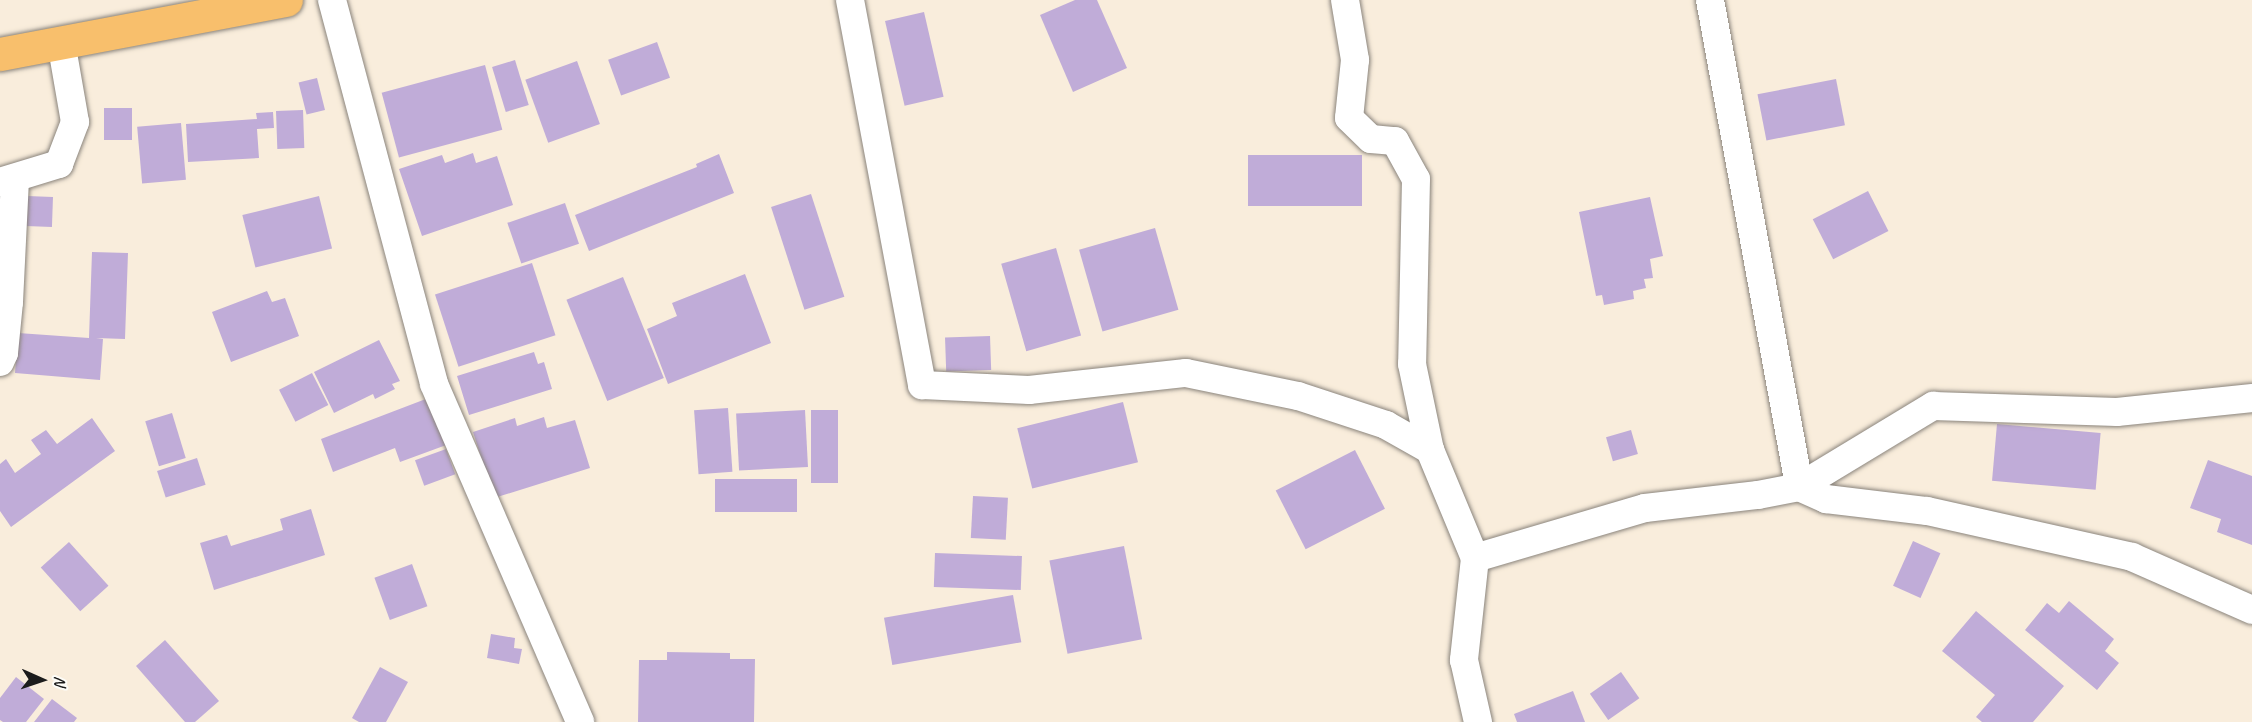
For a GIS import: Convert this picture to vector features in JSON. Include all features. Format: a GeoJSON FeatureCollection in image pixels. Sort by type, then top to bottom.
{"type":"FeatureCollection","features":[{"type":"Feature","properties":{"kind":"highway"},"geometry":{"type":"LineString","coordinates":[[0,54],[286,0]]}},
{"type":"Feature","properties":{"kind":"street"},"geometry":{"type":"LineString","coordinates":[[332,0],[434,384],[580,722]]}},
{"type":"Feature","properties":{"kind":"street"},"geometry":{"type":"LineString","coordinates":[[850,0],[922,386],[1029,390],[1186,373],[1298,396],[1386,425],[1430,450]]}},
{"type":"Feature","properties":{"kind":"street"},"geometry":{"type":"LineString","coordinates":[[1345,0],[1355,60],[1349,118],[1371,139],[1395,141],[1416,179],[1412,364],[1430,450],[1475,558],[1464,660],[1478,722]]}},
{"type":"Feature","properties":{"kind":"street"},"geometry":{"type":"LineString","coordinates":[[1710,0],[1799,487]]}},
{"type":"Feature","properties":{"kind":"street"},"geometry":{"type":"LineString","coordinates":[[0,362],[4,353],[9,302],[8,180],[59,164],[75,122],[61,42]]}},
{"type":"Feature","properties":{"kind":"street"},"geometry":{"type":"LineString","coordinates":[[1475,558],[1645,508],[1758,495],[1799,487],[1933,406],[2117,412],[2252,398]]}},
{"type":"Feature","properties":{"kind":"street"},"geometry":{"type":"LineString","coordinates":[[1799,487],[1826,499],[1927,511],[2132,557],[2252,610]]}},
{"type":"Feature","properties":{"kind":"building"},"geometry":{"type":"Polygon","coordinates":[[[1075,0],[1097,0],[1127,68],[1073,92],[1040,15],[1075,0]]]}},
{"type":"Feature","properties":{"kind":"building"},"geometry":{"type":"Polygon","coordinates":[[[924,12],[944,97],[905,106],[885,21],[924,12]]]}},
{"type":"Feature","properties":{"kind":"building"},"geometry":{"type":"Polygon","coordinates":[[[657,42],[670,78],[621,95],[608,60],[657,42]]]}},
{"type":"Feature","properties":{"kind":"building"},"geometry":{"type":"Polygon","coordinates":[[[515,60],[529,105],[506,112],[492,67],[515,60]]]}},
{"type":"Feature","properties":{"kind":"building"},"geometry":{"type":"Polygon","coordinates":[[[577,61],[600,124],[548,143],[525,80],[577,61]]]}},
{"type":"Feature","properties":{"kind":"building"},"geometry":{"type":"Polygon","coordinates":[[[485,65],[502,130],[399,157],[382,93],[485,65]]]}},
{"type":"Feature","properties":{"kind":"building"},"geometry":{"type":"Polygon","coordinates":[[[317,78],[325,110],[307,115],[299,83],[317,78]]]}},
{"type":"Feature","properties":{"kind":"building"},"geometry":{"type":"Polygon","coordinates":[[[1836,79],[1845,125],[1766,140],[1757,94],[1836,79]]]}},
{"type":"Feature","properties":{"kind":"building"},"geometry":{"type":"Polygon","coordinates":[[[104,108],[132,108],[132,140],[104,140],[104,108]]]}},
{"type":"Feature","properties":{"kind":"building"},"geometry":{"type":"Polygon","coordinates":[[[303,110],[304,148],[277,149],[276,111],[303,110]]]}},
{"type":"Feature","properties":{"kind":"building"},"geometry":{"type":"Polygon","coordinates":[[[273,112],[274,128],[257,129],[259,158],[188,162],[186,124],[257,119],[256,113],[273,112]]]}},
{"type":"Feature","properties":{"kind":"building"},"geometry":{"type":"Polygon","coordinates":[[[181,123],[186,180],[142,184],[137,127],[181,123]]]}},
{"type":"Feature","properties":{"kind":"building"},"geometry":{"type":"Polygon","coordinates":[[[473,153],[476,163],[497,156],[513,205],[422,236],[399,169],[442,155],[445,163],[473,153]]]}},
{"type":"Feature","properties":{"kind":"building"},"geometry":{"type":"Polygon","coordinates":[[[719,154],[734,193],[589,251],[575,215],[697,167],[696,164],[719,154]]]}},
{"type":"Feature","properties":{"kind":"building"},"geometry":{"type":"Polygon","coordinates":[[[1248,155],[1362,155],[1362,206],[1248,206],[1248,155]]]}},
{"type":"Feature","properties":{"kind":"building"},"geometry":{"type":"Polygon","coordinates":[[[1868,191],[1888,231],[1833,259],[1813,219],[1868,191]]]}},
{"type":"Feature","properties":{"kind":"building"},"geometry":{"type":"Polygon","coordinates":[[[811,194],[844,297],[804,310],[771,207],[811,194]]]}},
{"type":"Feature","properties":{"kind":"building"},"geometry":{"type":"Polygon","coordinates":[[[27,196],[53,197],[52,227],[26,226],[27,196]]]}},
{"type":"Feature","properties":{"kind":"building"},"geometry":{"type":"Polygon","coordinates":[[[319,196],[332,248],[255,268],[242,215],[319,196]]]}},
{"type":"Feature","properties":{"kind":"building"},"geometry":{"type":"Polygon","coordinates":[[[1650,197],[1663,256],[1650,259],[1653,278],[1644,279],[1646,288],[1633,291],[1634,299],[1604,305],[1602,295],[1596,296],[1579,212],[1650,197]]]}},
{"type":"Feature","properties":{"kind":"building"},"geometry":{"type":"Polygon","coordinates":[[[565,203],[579,244],[521,264],[507,223],[565,203]]]}},
{"type":"Feature","properties":{"kind":"building"},"geometry":{"type":"Polygon","coordinates":[[[1155,228],[1178,310],[1102,331],[1079,250],[1155,228]]]}},
{"type":"Feature","properties":{"kind":"building"},"geometry":{"type":"Polygon","coordinates":[[[1056,248],[1081,335],[1026,351],[1001,264],[1056,248]]]}},
{"type":"Feature","properties":{"kind":"building"},"geometry":{"type":"Polygon","coordinates":[[[92,252],[128,253],[125,339],[96,338],[103,339],[100,380],[15,373],[18,333],[89,338],[92,252]]]}},
{"type":"Feature","properties":{"kind":"building"},"geometry":{"type":"Polygon","coordinates":[[[532,263],[555,335],[458,367],[435,295],[532,263]]]}},
{"type":"Feature","properties":{"kind":"building"},"geometry":{"type":"Polygon","coordinates":[[[745,274],[771,343],[668,384],[647,329],[677,316],[672,303],[745,274]]]}},
{"type":"Feature","properties":{"kind":"building"},"geometry":{"type":"Polygon","coordinates":[[[623,277],[664,378],[607,401],[566,300],[623,277]]]}},
{"type":"Feature","properties":{"kind":"building"},"geometry":{"type":"Polygon","coordinates":[[[267,291],[272,302],[285,298],[299,336],[231,362],[212,312],[267,291]]]}},
{"type":"Feature","properties":{"kind":"building"},"geometry":{"type":"Polygon","coordinates":[[[990,336],[991,370],[946,372],[945,338],[990,336]]]}},
{"type":"Feature","properties":{"kind":"building"},"geometry":{"type":"Polygon","coordinates":[[[379,340],[400,381],[392,384],[395,389],[375,399],[373,394],[334,413],[314,372],[379,340]]]}},
{"type":"Feature","properties":{"kind":"building"},"geometry":{"type":"Polygon","coordinates":[[[534,352],[538,364],[544,362],[552,389],[469,415],[457,376],[534,352]]]}},
{"type":"Feature","properties":{"kind":"building"},"geometry":{"type":"Polygon","coordinates":[[[312,373],[328,405],[295,422],[279,390],[312,373]]]}},
{"type":"Feature","properties":{"kind":"building"},"geometry":{"type":"Polygon","coordinates":[[[431,397],[449,444],[400,462],[395,448],[333,472],[321,439],[431,397]]]}},
{"type":"Feature","properties":{"kind":"building"},"geometry":{"type":"Polygon","coordinates":[[[1123,402],[1138,462],[1032,489],[1017,428],[1123,402]]]}},
{"type":"Feature","properties":{"kind":"building"},"geometry":{"type":"Polygon","coordinates":[[[728,408],[732,472],[699,474],[694,410],[728,408]]]}},
{"type":"Feature","properties":{"kind":"building"},"geometry":{"type":"Polygon","coordinates":[[[805,410],[808,467],[739,471],[736,414],[805,410]]]}},
{"type":"Feature","properties":{"kind":"building"},"geometry":{"type":"Polygon","coordinates":[[[811,410],[838,410],[838,483],[811,483],[811,410]]]}},
{"type":"Feature","properties":{"kind":"building"},"geometry":{"type":"Polygon","coordinates":[[[172,413],[186,458],[159,466],[145,421],[172,413]]]}},
{"type":"Feature","properties":{"kind":"building"},"geometry":{"type":"Polygon","coordinates":[[[544,417],[547,428],[575,420],[590,468],[494,498],[473,432],[515,418],[517,426],[544,417]]]}},
{"type":"Feature","properties":{"kind":"building"},"geometry":{"type":"Polygon","coordinates":[[[92,418],[115,451],[11,527],[0,511],[0,464],[6,459],[15,473],[41,454],[31,440],[46,430],[57,444],[92,418]]]}},
{"type":"Feature","properties":{"kind":"building"},"geometry":{"type":"Polygon","coordinates":[[[1997,424],[2101,433],[2096,490],[1992,481],[1997,424]]]}},
{"type":"Feature","properties":{"kind":"building"},"geometry":{"type":"Polygon","coordinates":[[[1631,430],[1638,454],[1613,461],[1606,437],[1631,430]]]}},
{"type":"Feature","properties":{"kind":"building"},"geometry":{"type":"Polygon","coordinates":[[[446,449],[455,474],[424,486],[415,460],[446,449]]]}},
{"type":"Feature","properties":{"kind":"building"},"geometry":{"type":"Polygon","coordinates":[[[1355,450],[1385,509],[1306,549],[1276,490],[1355,450]]]}},
{"type":"Feature","properties":{"kind":"building"},"geometry":{"type":"Polygon","coordinates":[[[197,458],[206,485],[166,498],[157,471],[197,458]]]}},
{"type":"Feature","properties":{"kind":"building"},"geometry":{"type":"Polygon","coordinates":[[[2208,460],[2252,476],[2252,545],[2217,532],[2221,519],[2190,508],[2208,460]]]}},
{"type":"Feature","properties":{"kind":"building"},"geometry":{"type":"Polygon","coordinates":[[[715,479],[797,479],[797,512],[715,512],[715,479]]]}},
{"type":"Feature","properties":{"kind":"building"},"geometry":{"type":"Polygon","coordinates":[[[973,496],[1008,498],[1006,540],[971,538],[973,496]]]}},
{"type":"Feature","properties":{"kind":"building"},"geometry":{"type":"Polygon","coordinates":[[[311,509],[325,555],[214,590],[200,543],[227,535],[231,546],[283,530],[280,519],[311,509]]]}},
{"type":"Feature","properties":{"kind":"building"},"geometry":{"type":"Polygon","coordinates":[[[1913,541],[1940,553],[1920,598],[1893,586],[1913,541]]]}},
{"type":"Feature","properties":{"kind":"building"},"geometry":{"type":"Polygon","coordinates":[[[69,542],[108,586],[80,611],[41,567],[69,542]]]}},
{"type":"Feature","properties":{"kind":"building"},"geometry":{"type":"Polygon","coordinates":[[[1124,546],[1142,639],[1068,654],[1049,561],[1124,546]]]}},
{"type":"Feature","properties":{"kind":"building"},"geometry":{"type":"Polygon","coordinates":[[[935,553],[1022,556],[1021,590],[934,587],[935,553]]]}},
{"type":"Feature","properties":{"kind":"building"},"geometry":{"type":"Polygon","coordinates":[[[412,564],[427,606],[390,620],[374,578],[412,564]]]}},
{"type":"Feature","properties":{"kind":"building"},"geometry":{"type":"Polygon","coordinates":[[[1013,595],[1021,642],[892,665],[884,618],[1013,595]]]}},
{"type":"Feature","properties":{"kind":"building"},"geometry":{"type":"Polygon","coordinates":[[[2069,601],[2114,639],[2105,651],[2119,663],[2097,690],[2025,630],[2047,603],[2059,613],[2069,601]]]}},
{"type":"Feature","properties":{"kind":"building"},"geometry":{"type":"Polygon","coordinates":[[[1976,611],[2064,686],[2033,722],[1982,722],[1976,717],[1995,695],[1942,651],[1976,611]]]}},
{"type":"Feature","properties":{"kind":"building"},"geometry":{"type":"Polygon","coordinates":[[[491,634],[515,638],[514,648],[522,649],[519,664],[487,658],[491,634]]]}},
{"type":"Feature","properties":{"kind":"building"},"geometry":{"type":"Polygon","coordinates":[[[165,640],[219,701],[195,722],[185,722],[136,666],[165,640]]]}},
{"type":"Feature","properties":{"kind":"building"},"geometry":{"type":"Polygon","coordinates":[[[667,652],[730,653],[730,659],[755,659],[754,722],[638,722],[639,660],[667,660],[667,652]]]}},
{"type":"Feature","properties":{"kind":"building"},"geometry":{"type":"Polygon","coordinates":[[[380,667],[408,682],[386,722],[359,722],[352,718],[380,667]]]}},
{"type":"Feature","properties":{"kind":"building"},"geometry":{"type":"Polygon","coordinates":[[[1621,672],[1639,698],[1608,720],[1590,694],[1621,672]]]}},
{"type":"Feature","properties":{"kind":"building"},"geometry":{"type":"Polygon","coordinates":[[[16,677],[44,699],[26,722],[3,722],[0,720],[0,698],[16,677]]]}},
{"type":"Feature","properties":{"kind":"building"},"geometry":{"type":"Polygon","coordinates":[[[1573,691],[1585,722],[1517,722],[1514,714],[1573,691]]]}},
{"type":"Feature","properties":{"kind":"building"},"geometry":{"type":"Polygon","coordinates":[[[52,699],[77,718],[74,722],[34,722],[52,699]]]}}]}
